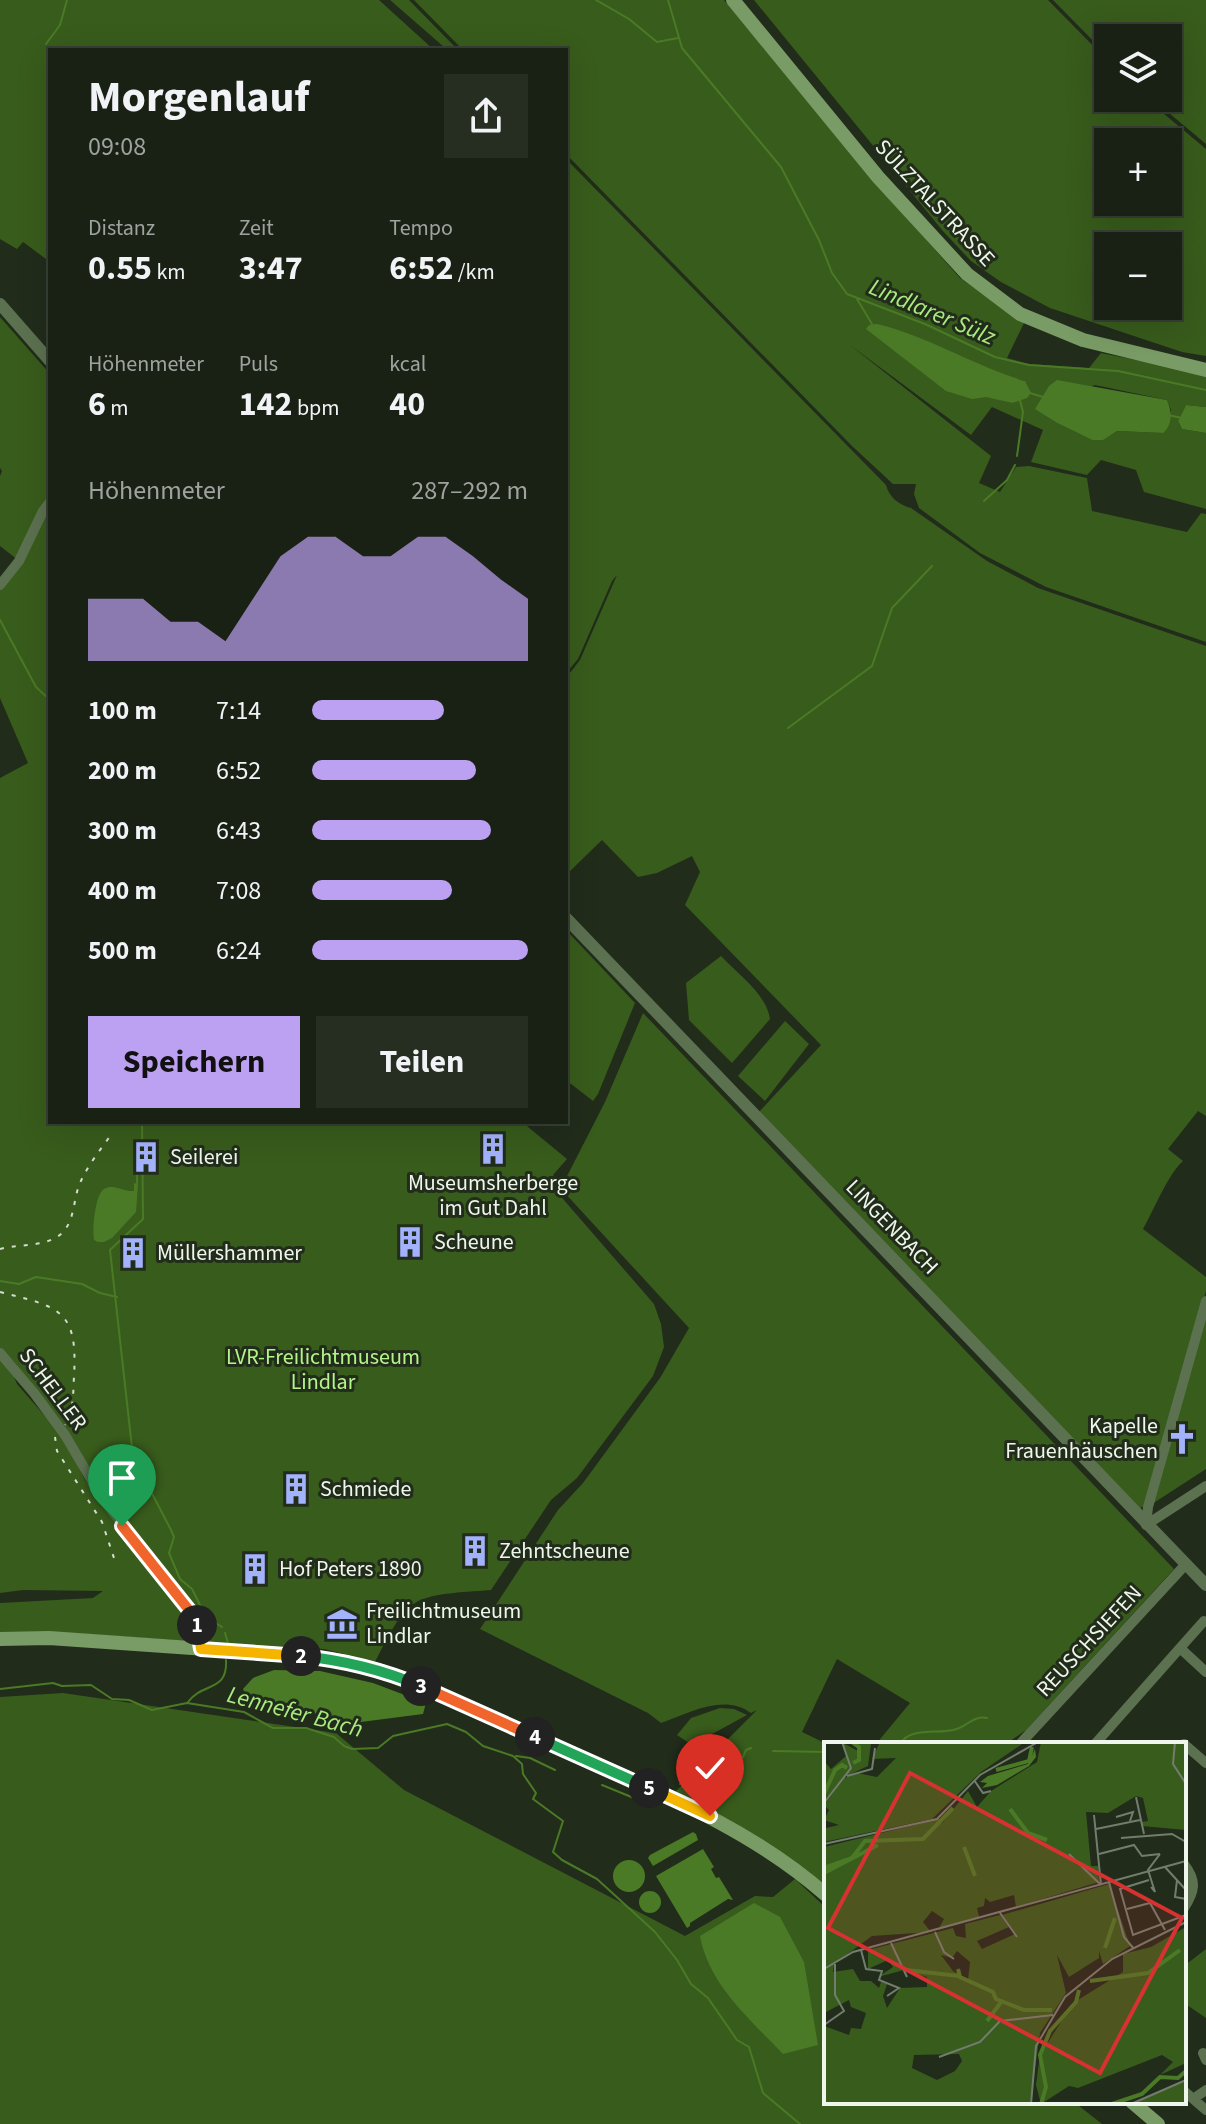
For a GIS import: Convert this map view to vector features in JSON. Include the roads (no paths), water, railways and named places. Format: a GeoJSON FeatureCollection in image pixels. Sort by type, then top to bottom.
{"type":"FeatureCollection","features":[{"type":"Feature","properties":{"kind":"main road","name":"SÜLZTALSTRASSE"},"geometry":{"type":"LineString","coordinates":[[733,0],[878,177],[967,274],[1020,314],[1083,340],[1206,370]]}},
{"type":"Feature","properties":{"kind":"main road"},"geometry":{"type":"LineString","coordinates":[[0,1639],[49,1638],[306,1656],[347,1662],[415,1684],[710,1816],[766,1848],[797,1869],[824,1893]]}},
{"type":"Feature","properties":{"kind":"main road"},"geometry":{"type":"LineString","coordinates":[[1134,2104],[1158,2124]]}},
{"type":"Feature","properties":{"kind":"street"},"geometry":{"type":"LineString","coordinates":[[0,304],[48,359]]}},
{"type":"Feature","properties":{"kind":"street"},"geometry":{"type":"LineString","coordinates":[[0,585],[19,561],[48,505]]}},
{"type":"Feature","properties":{"kind":"street","name":"LINGENBACH"},"geometry":{"type":"LineString","coordinates":[[568,920],[1206,1585]]}},
{"type":"Feature","properties":{"kind":"street"},"geometry":{"type":"LineString","coordinates":[[1146,1525],[1148,1507],[1206,1301]]}},
{"type":"Feature","properties":{"kind":"street","name":"SCHELLER"},"geometry":{"type":"LineString","coordinates":[[0,1353],[65,1435],[102,1498],[193,1615],[201,1649]]}},
{"type":"Feature","properties":{"kind":"street"},"geometry":{"type":"LineString","coordinates":[[1146,1525],[1206,1486]]}},
{"type":"Feature","properties":{"kind":"street","name":"REUSCHSIEFEN"},"geometry":{"type":"LineString","coordinates":[[1022,1742],[1186,1564]]}},
{"type":"Feature","properties":{"kind":"street"},"geometry":{"type":"LineString","coordinates":[[1097,1742],[1204,1621]]}},
{"type":"Feature","properties":{"kind":"street"},"geometry":{"type":"LineString","coordinates":[[1180,1648],[1206,1672]]}},
{"type":"Feature","properties":{"kind":"street"},"geometry":{"type":"LineString","coordinates":[[1173,1734],[1182,1742]]}},
{"type":"Feature","properties":{"kind":"street"},"geometry":{"type":"LineString","coordinates":[[1186,1746],[1206,1763]]}},
{"type":"Feature","properties":{"kind":"street"},"geometry":{"type":"LineString","coordinates":[[1186,1867],[1195,1881],[1194,1892],[1186,1905]]}},
{"type":"Feature","properties":{"kind":"street"},"geometry":{"type":"LineString","coordinates":[[1193,2099],[1206,2090]]}},
{"type":"Feature","properties":{"kind":"street"},"geometry":{"type":"LineString","coordinates":[[1186,2093],[1206,2110]]}},
{"type":"Feature","properties":{"kind":"waterway"},"geometry":{"type":"LineString","coordinates":[[46,44],[60,25],[67,0]]}},
{"type":"Feature","properties":{"kind":"waterway"},"geometry":{"type":"LineString","coordinates":[[596,0],[629,19],[657,42],[678,38]]}},
{"type":"Feature","properties":{"kind":"waterway","name":"Lindlarer Sülz"},"geometry":{"type":"LineString","coordinates":[[668,0],[682,48],[781,167],[819,240],[832,273],[847,294],[925,324],[995,357],[1029,365],[1118,371],[1206,390]]}},
{"type":"Feature","properties":{"kind":"waterway"},"geometry":{"type":"LineString","coordinates":[[857,299],[872,324]]}},
{"type":"Feature","properties":{"kind":"waterway"},"geometry":{"type":"LineString","coordinates":[[1030,393],[1043,397]]}},
{"type":"Feature","properties":{"kind":"waterway"},"geometry":{"type":"LineString","coordinates":[[1017,456],[1023,412],[1020,400]]}},
{"type":"Feature","properties":{"kind":"waterway"},"geometry":{"type":"LineString","coordinates":[[1168,415],[1182,418]]}},
{"type":"Feature","properties":{"kind":"waterway"},"geometry":{"type":"LineString","coordinates":[[984,501],[1007,480],[1015,465]]}},
{"type":"Feature","properties":{"kind":"waterway"},"geometry":{"type":"LineString","coordinates":[[788,728],[872,666],[892,608],[932,566]]}},
{"type":"Feature","properties":{"kind":"waterway"},"geometry":{"type":"LineString","coordinates":[[0,620],[36,687],[48,698]]}},
{"type":"Feature","properties":{"kind":"waterway"},"geometry":{"type":"LineString","coordinates":[[142,1124],[143,1219],[110,1250],[133,1457],[174,1537],[169,1553],[180,1579],[192,1589],[206,1617],[222,1627]]}},
{"type":"Feature","properties":{"kind":"waterway"},"geometry":{"type":"LineString","coordinates":[[137,1183],[140,1146]]}},
{"type":"Feature","properties":{"kind":"waterway"},"geometry":{"type":"LineString","coordinates":[[0,1281],[19,1284],[36,1277],[82,1284],[117,1297]]}},
{"type":"Feature","properties":{"kind":"waterway"},"geometry":{"type":"LineString","coordinates":[[225,1633],[228,1643]]}},
{"type":"Feature","properties":{"kind":"waterway"},"geometry":{"type":"LineString","coordinates":[[188,1702],[219,1682],[226,1670],[226,1660]]}},
{"type":"Feature","properties":{"kind":"waterway","name":"Lennefer Bach"},"geometry":{"type":"LineString","coordinates":[[0,1689],[53,1683],[62,1686],[91,1685],[112,1699],[129,1700],[152,1710],[187,1703],[244,1712],[273,1728],[306,1728],[334,1737],[352,1749],[378,1748],[393,1736],[447,1724],[466,1732],[483,1746],[513,1756],[522,1764],[523,1774],[536,1793],[533,1799],[563,1821],[553,1852],[597,1879],[655,1932],[691,1984],[708,1998],[737,2040],[749,2047],[763,2093],[800,2124]]}},
{"type":"Feature","properties":{"kind":"waterway"},"geometry":{"type":"LineString","coordinates":[[902,1742],[917,1733],[953,1730],[978,1718],[987,1718]]}},
{"type":"Feature","properties":{"kind":"waterway"},"geometry":{"type":"LineString","coordinates":[[680,1784],[722,1760],[743,1757],[746,1750],[751,1748]]}},
{"type":"Feature","properties":{"kind":"waterway"},"geometry":{"type":"LineString","coordinates":[[773,1751],[824,1752]]}},
{"type":"Feature","properties":{"kind":"waterway"},"geometry":{"type":"LineString","coordinates":[[516,1756],[530,1758],[555,1770]]}},
{"type":"Feature","properties":{"kind":"waterway"},"geometry":{"type":"LineString","coordinates":[[602,1785],[651,1805]]}},
{"type":"Feature","properties":{"kind":"railway"},"geometry":{"type":"LineString","coordinates":[[0,1249],[42,1243],[62,1233],[70,1221],[83,1176],[111,1135]]}},
{"type":"Feature","properties":{"kind":"railway"},"geometry":{"type":"LineString","coordinates":[[0,1292],[50,1308],[61,1314],[68,1324],[74,1354],[74,1376],[72,1408],[65,1425]]}},
{"type":"Feature","properties":{"kind":"railway"},"geometry":{"type":"LineString","coordinates":[[55,1437],[57,1451],[102,1522],[116,1564]]}},
{"type":"Feature","properties":{"kind":"place","name":"Museumsherberge im Gut Dahl"},"geometry":{"type":"Point","coordinates":[493,1149]}},
{"type":"Feature","properties":{"kind":"place","name":"Seilerei"},"geometry":{"type":"Point","coordinates":[146,1157]}},
{"type":"Feature","properties":{"kind":"place","name":"Scheune"},"geometry":{"type":"Point","coordinates":[410,1242]}},
{"type":"Feature","properties":{"kind":"place","name":"Müllershammer"},"geometry":{"type":"Point","coordinates":[133,1253]}},
{"type":"Feature","properties":{"kind":"place","name":"Kapelle Frauenhäuschen"},"geometry":{"type":"Point","coordinates":[1182,1439]}},
{"type":"Feature","properties":{"kind":"place","name":"Schmiede"},"geometry":{"type":"Point","coordinates":[296,1489]}},
{"type":"Feature","properties":{"kind":"place","name":"Zehntscheune"},"geometry":{"type":"Point","coordinates":[475,1551]}},
{"type":"Feature","properties":{"kind":"place","name":"Hof Peters 1890"},"geometry":{"type":"Point","coordinates":[255,1569]}},
{"type":"Feature","properties":{"kind":"place","name":"Freilichtmuseum Lindlar"},"geometry":{"type":"Point","coordinates":[342,1624]}},
{"type":"Feature","properties":{"kind":"park label","name":"LVR-Freilichtmuseum Lindlar"},"geometry":{"type":"Point","coordinates":[323,1370]}}]}
